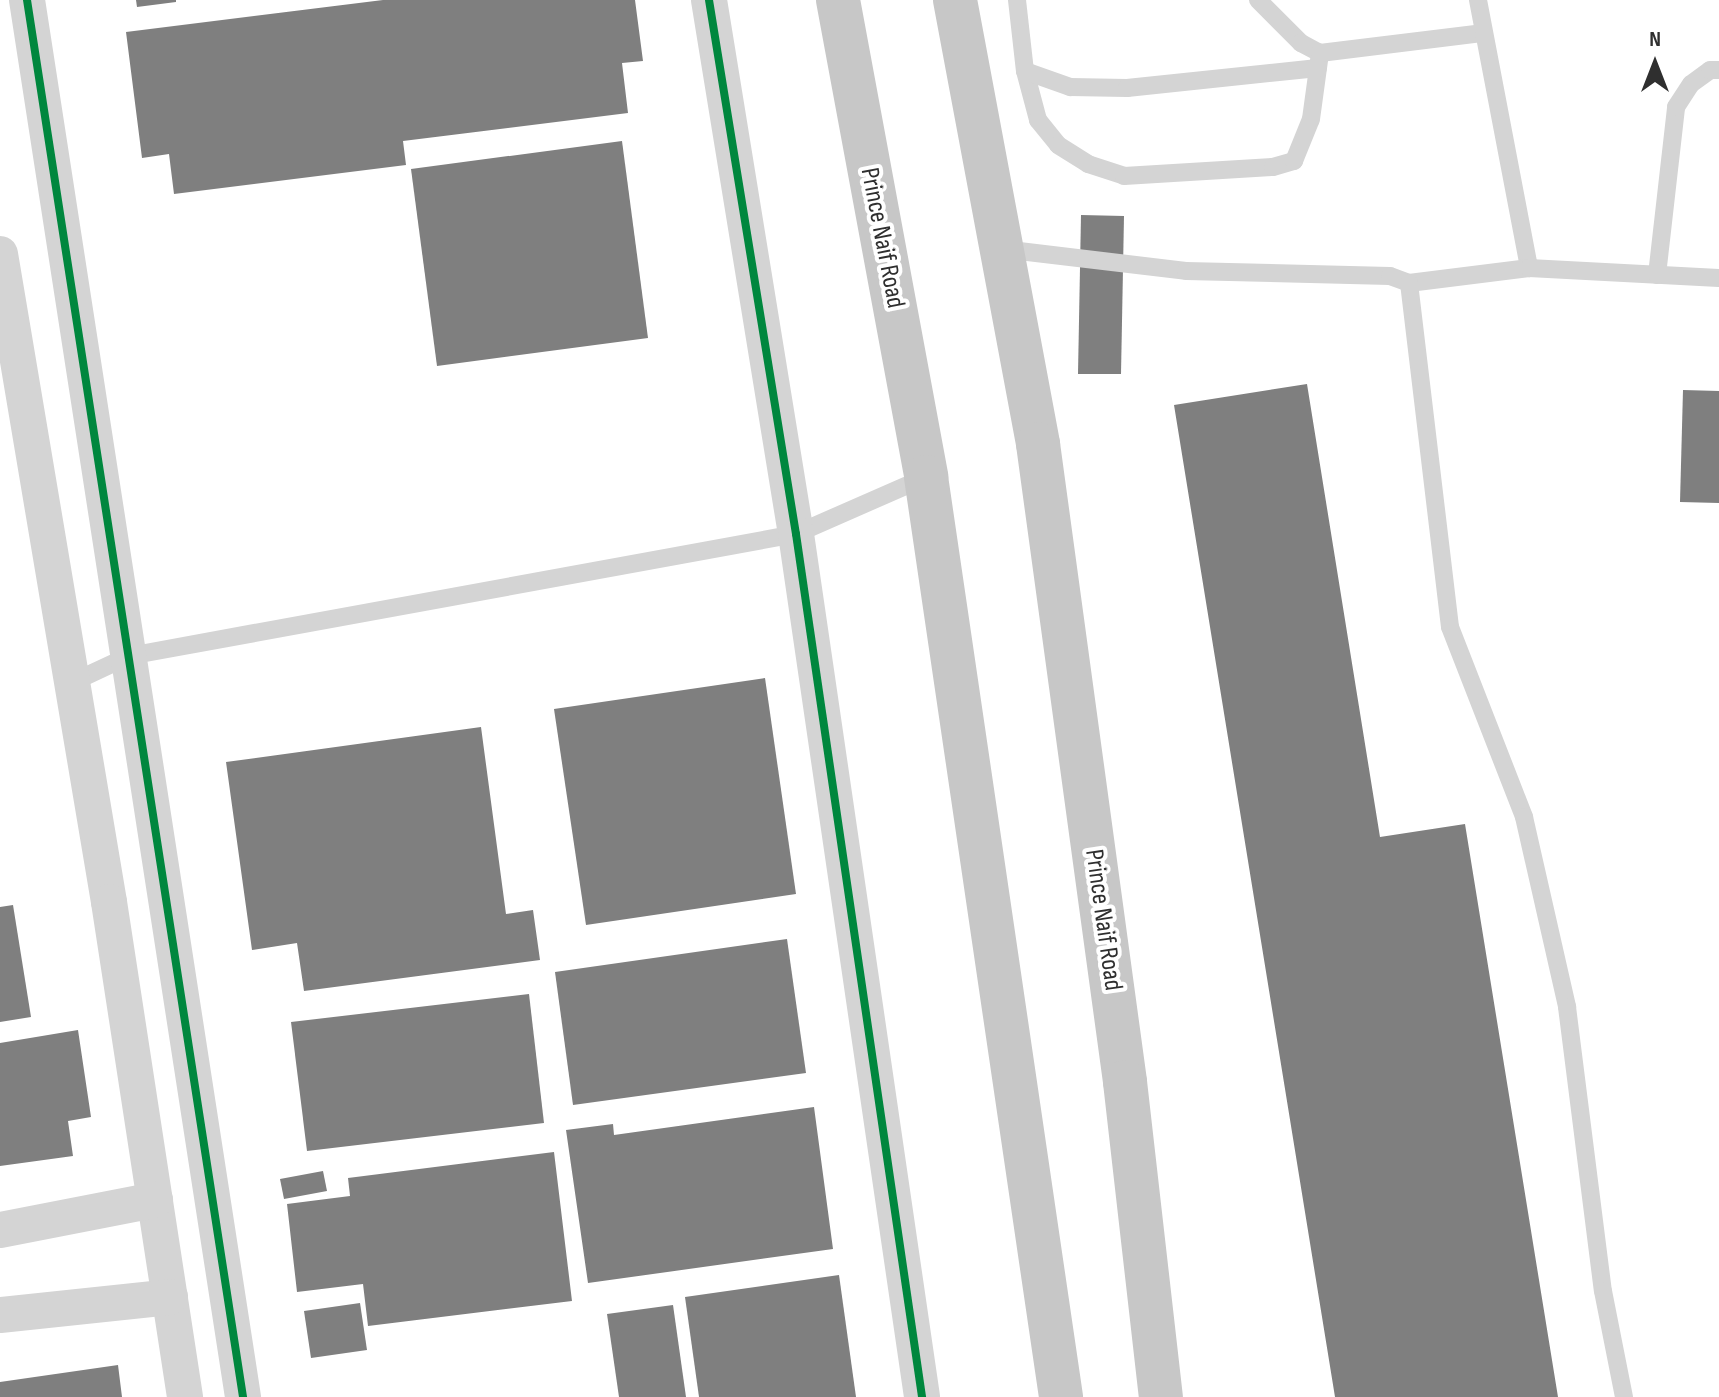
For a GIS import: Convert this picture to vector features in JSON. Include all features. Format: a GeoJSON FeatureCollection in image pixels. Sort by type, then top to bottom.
{"type":"FeatureCollection","features":[{"type":"Feature","properties":{"kind":"main road","name":"Prince Naif Road"},"geometry":{"type":"LineString","coordinates":[[838,0],[926,477],[1061,1397]]}},
{"type":"Feature","properties":{"kind":"main road","name":"Prince Naif Road"},"geometry":{"type":"LineString","coordinates":[[955,0],[1038,444],[1125,1082],[1161,1397]]}},
{"type":"Feature","properties":{"kind":"street"},"geometry":{"type":"LineString","coordinates":[[27,0],[243,1397]]}},
{"type":"Feature","properties":{"kind":"street"},"geometry":{"type":"LineString","coordinates":[[709,0],[796,534],[922,1397]]}},
{"type":"Feature","properties":{"kind":"street"},"geometry":{"type":"LineString","coordinates":[[0,254],[185,1397]]}},
{"type":"Feature","properties":{"kind":"street"},"geometry":{"type":"LineString","coordinates":[[0,1230],[155,1200]]}},
{"type":"Feature","properties":{"kind":"street"},"geometry":{"type":"LineString","coordinates":[[0,1315],[170,1297]]}},
{"type":"Feature","properties":{"kind":"lane"},"geometry":{"type":"LineString","coordinates":[[1017,0],[1025,71],[1038,120],[1058,145],[1088,164],[1124,176],[1273,167],[1294,161],[1311,119],[1319,60]]}},
{"type":"Feature","properties":{"kind":"lane"},"geometry":{"type":"LineString","coordinates":[[1258,0],[1319,60]]}},
{"type":"Feature","properties":{"kind":"lane"},"geometry":{"type":"LineString","coordinates":[[1478,0],[1529,268]]}},
{"type":"Feature","properties":{"kind":"lane"},"geometry":{"type":"LineString","coordinates":[[1025,71],[1070,87],[1127,88],[1484,33]]}},
{"type":"Feature","properties":{"kind":"lane"},"geometry":{"type":"LineString","coordinates":[[1657,275],[1676,107],[1691,84],[1710,70],[1719,70]]}},
{"type":"Feature","properties":{"kind":"lane"},"geometry":{"type":"LineString","coordinates":[[1002,249],[1186,271],[1390,276],[1409,283],[1529,268],[1719,278]]}},
{"type":"Feature","properties":{"kind":"lane"},"geometry":{"type":"LineString","coordinates":[[1409,283],[1450,627],[1524,817],[1567,1007],[1603,1291],[1624,1397]]}},
{"type":"Feature","properties":{"kind":"lane"},"geometry":{"type":"LineString","coordinates":[[71,683],[129,656],[796,534],[926,477]]}},
{"type":"Feature","properties":{"kind":"building"},"geometry":{"type":"Polygon","coordinates":[[[136,0],[176,0],[176,2],[137,7],[136,0]]]}},
{"type":"Feature","properties":{"kind":"building"},"geometry":{"type":"Polygon","coordinates":[[[383,0],[635,0],[643,61],[622,63],[628,113],[403,141],[406,165],[174,194],[169,154],[142,158],[126,32],[383,0]]]}},
{"type":"Feature","properties":{"kind":"building"},"geometry":{"type":"Polygon","coordinates":[[[622,141],[648,338],[437,366],[411,169],[622,141]]]}},
{"type":"Feature","properties":{"kind":"building"},"geometry":{"type":"Polygon","coordinates":[[[1081,215],[1124,216],[1121,374],[1078,374],[1081,215]]]}},
{"type":"Feature","properties":{"kind":"building"},"geometry":{"type":"Polygon","coordinates":[[[1307,384],[1380,837],[1465,824],[1558,1397],[1335,1397],[1174,405],[1307,384]]]}},
{"type":"Feature","properties":{"kind":"building"},"geometry":{"type":"Polygon","coordinates":[[[1683,390],[1719,391],[1719,503],[1680,502],[1683,390]]]}},
{"type":"Feature","properties":{"kind":"building"},"geometry":{"type":"Polygon","coordinates":[[[765,678],[796,894],[586,925],[554,709],[765,678]]]}},
{"type":"Feature","properties":{"kind":"building"},"geometry":{"type":"Polygon","coordinates":[[[481,727],[506,914],[533,910],[540,960],[304,991],[297,943],[252,950],[226,762],[481,727]]]}},
{"type":"Feature","properties":{"kind":"building"},"geometry":{"type":"Polygon","coordinates":[[[13,905],[31,1017],[0,1022],[0,907],[13,905]]]}},
{"type":"Feature","properties":{"kind":"building"},"geometry":{"type":"Polygon","coordinates":[[[787,939],[806,1073],[573,1105],[555,972],[787,939]]]}},
{"type":"Feature","properties":{"kind":"building"},"geometry":{"type":"Polygon","coordinates":[[[529,994],[544,1123],[307,1151],[291,1022],[529,994]]]}},
{"type":"Feature","properties":{"kind":"building"},"geometry":{"type":"Polygon","coordinates":[[[78,1030],[91,1117],[68,1121],[73,1156],[0,1166],[0,1043],[78,1030]]]}},
{"type":"Feature","properties":{"kind":"building"},"geometry":{"type":"Polygon","coordinates":[[[814,1107],[833,1249],[588,1283],[566,1130],[613,1124],[614,1135],[814,1107]]]}},
{"type":"Feature","properties":{"kind":"building"},"geometry":{"type":"Polygon","coordinates":[[[554,1152],[572,1301],[368,1326],[363,1284],[297,1292],[287,1204],[350,1196],[348,1178],[554,1152]]]}},
{"type":"Feature","properties":{"kind":"building"},"geometry":{"type":"Polygon","coordinates":[[[323,1171],[327,1191],[284,1199],[280,1179],[323,1171]]]}},
{"type":"Feature","properties":{"kind":"building"},"geometry":{"type":"Polygon","coordinates":[[[839,1275],[856,1397],[699,1397],[685,1297],[839,1275]]]}},
{"type":"Feature","properties":{"kind":"building"},"geometry":{"type":"Polygon","coordinates":[[[360,1303],[367,1350],[311,1358],[304,1311],[360,1303]]]}},
{"type":"Feature","properties":{"kind":"building"},"geometry":{"type":"Polygon","coordinates":[[[673,1305],[686,1397],[619,1397],[607,1314],[673,1305]]]}},
{"type":"Feature","properties":{"kind":"building"},"geometry":{"type":"Polygon","coordinates":[[[118,1365],[122,1397],[0,1397],[0,1382],[118,1365]]]}},
{"type":"Feature","properties":{"kind":"cycle path"},"geometry":{"type":"LineString","coordinates":[[27,0],[243,1397]]}},
{"type":"Feature","properties":{"kind":"cycle path"},"geometry":{"type":"LineString","coordinates":[[709,0],[796,534],[922,1397]]}}]}
